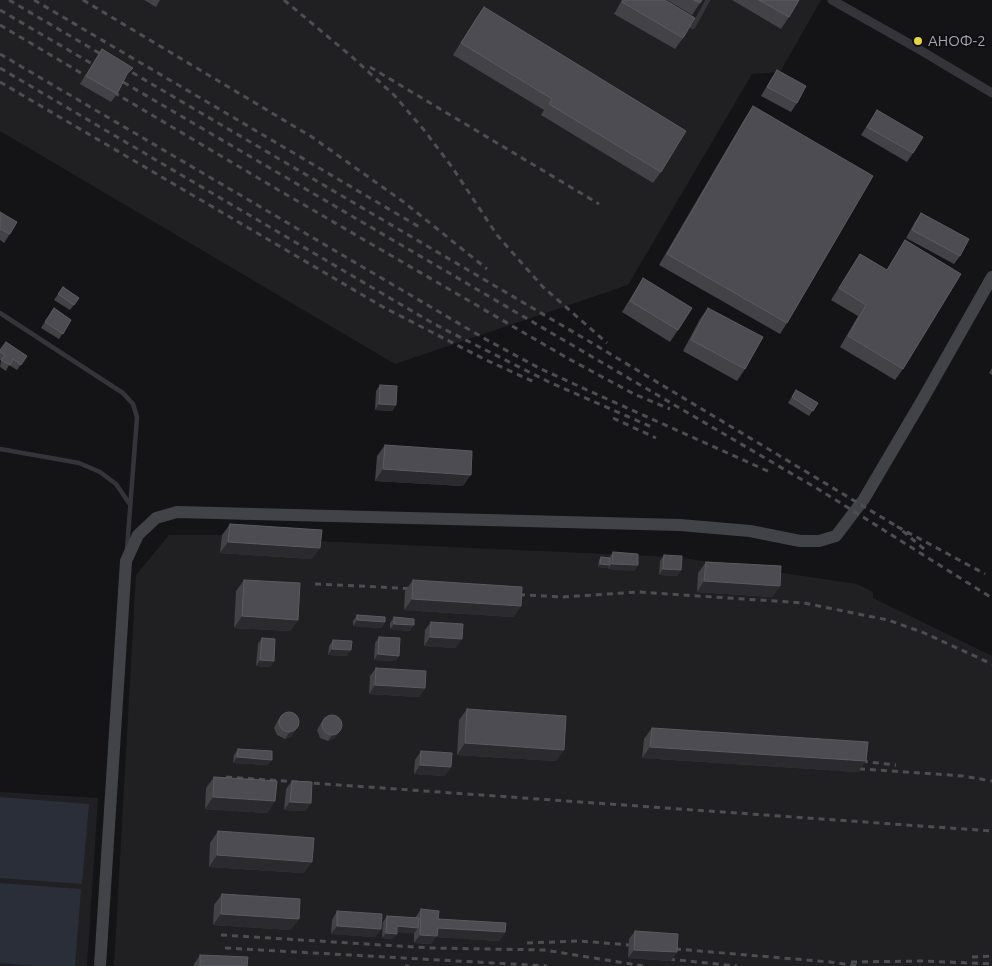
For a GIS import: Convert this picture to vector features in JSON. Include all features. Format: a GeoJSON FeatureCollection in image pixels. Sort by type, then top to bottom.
{"type":"FeatureCollection","features":[{"type":"Feature","properties":{"kind":"street"},"geometry":{"type":"LineString","coordinates":[[832,0],[992,93]]}},
{"type":"Feature","properties":{"kind":"street"},"geometry":{"type":"LineString","coordinates":[[100,966],[126,561],[138,535],[156,518],[177,512],[680,524],[750,530],[800,541],[819,541],[836,536],[864,498],[992,277]]}},
{"type":"Feature","properties":{"kind":"lane"},"geometry":{"type":"LineString","coordinates":[[677,18],[693,27],[708,0]]}},
{"type":"Feature","properties":{"kind":"lane"},"geometry":{"type":"LineString","coordinates":[[0,314],[123,393],[133,404],[137,417],[126,561]]}},
{"type":"Feature","properties":{"kind":"lane"},"geometry":{"type":"LineString","coordinates":[[0,449],[80,463],[100,472],[116,484],[129,504]]}},
{"type":"Feature","properties":{"kind":"shaded area"},"geometry":{"type":"Polygon","coordinates":[[[0,0],[821,0],[780,72],[752,74],[628,285],[395,364],[0,131],[0,0]]]}},
{"type":"Feature","properties":{"kind":"shaded area"},"geometry":{"type":"Polygon","coordinates":[[[169,535],[222,535],[314,541],[676,557],[857,584],[873,592],[873,598],[992,656],[992,966],[114,966],[136,575],[169,535]]]}},
{"type":"Feature","properties":{"kind":"shaded area"},"geometry":{"type":"Polygon","coordinates":[[[0,792],[98,798],[87,966],[0,966],[0,792]]]}},
{"type":"Feature","properties":{"kind":"shaded area"},"geometry":{"type":"Polygon","coordinates":[[[0,797],[89,804],[82,884],[0,878],[0,797]]]}},
{"type":"Feature","properties":{"kind":"shaded area"},"geometry":{"type":"Polygon","coordinates":[[[0,883],[81,889],[75,966],[34,966],[0,963],[0,883]]]}},
{"type":"Feature","properties":{"kind":"building"},"geometry":{"type":"Polygon","coordinates":[[[623,0],[665,0],[695,18],[683,38],[622,2],[623,0]]]}},
{"type":"Feature","properties":{"kind":"building"},"geometry":{"type":"Polygon","coordinates":[[[759,0],[799,0],[789,17],[759,0]]]}},
{"type":"Feature","properties":{"kind":"building"},"geometry":{"type":"Polygon","coordinates":[[[484,7],[686,131],[661,172],[549,104],[552,99],[461,43],[484,7]]]}},
{"type":"Feature","properties":{"kind":"building"},"geometry":{"type":"Polygon","coordinates":[[[102,49],[133,68],[127,74],[117,94],[86,76],[102,49]]]}},
{"type":"Feature","properties":{"kind":"building"},"geometry":{"type":"Polygon","coordinates":[[[777,70],[806,86],[797,103],[767,87],[777,70]]]}},
{"type":"Feature","properties":{"kind":"building"},"geometry":{"type":"Polygon","coordinates":[[[753,106],[873,176],[787,323],[667,254],[753,106]]]}},
{"type":"Feature","properties":{"kind":"building"},"geometry":{"type":"Polygon","coordinates":[[[877,110],[923,137],[913,153],[867,127],[877,110]]]}},
{"type":"Feature","properties":{"kind":"building"},"geometry":{"type":"Polygon","coordinates":[[[0,212],[17,222],[10,234],[0,229],[0,212]]]}},
{"type":"Feature","properties":{"kind":"building"},"geometry":{"type":"Polygon","coordinates":[[[921,213],[969,239],[960,256],[912,230],[921,213]]]}},
{"type":"Feature","properties":{"kind":"building"},"geometry":{"type":"Polygon","coordinates":[[[905,240],[961,274],[903,369],[848,336],[866,305],[839,288],[860,254],[887,270],[905,240]]]}},
{"type":"Feature","properties":{"kind":"building"},"geometry":{"type":"Polygon","coordinates":[[[643,278],[692,308],[678,330],[630,301],[643,278]]]}},
{"type":"Feature","properties":{"kind":"building"},"geometry":{"type":"Polygon","coordinates":[[[63,287],[79,298],[74,305],[58,294],[63,287]]]}},
{"type":"Feature","properties":{"kind":"building"},"geometry":{"type":"Polygon","coordinates":[[[54,308],[71,320],[63,334],[45,322],[54,308]]]}},
{"type":"Feature","properties":{"kind":"building"},"geometry":{"type":"Polygon","coordinates":[[[708,308],[763,337],[745,369],[691,340],[708,308]]]}},
{"type":"Feature","properties":{"kind":"building"},"geometry":{"type":"Polygon","coordinates":[[[6,342],[27,356],[21,365],[13,359],[10,365],[1,360],[5,355],[0,350],[6,342]]]}},
{"type":"Feature","properties":{"kind":"building"},"geometry":{"type":"Polygon","coordinates":[[[380,385],[397,386],[396,405],[379,404],[380,385]]]}},
{"type":"Feature","properties":{"kind":"building"},"geometry":{"type":"Polygon","coordinates":[[[796,390],[818,403],[813,411],[792,397],[796,390]]]}},
{"type":"Feature","properties":{"kind":"building"},"geometry":{"type":"Polygon","coordinates":[[[385,445],[472,451],[471,475],[383,469],[385,445]]]}},
{"type":"Feature","properties":{"kind":"building"},"geometry":{"type":"Polygon","coordinates":[[[230,524],[322,530],[320,548],[228,542],[230,524]]]}},
{"type":"Feature","properties":{"kind":"building"},"geometry":{"type":"Polygon","coordinates":[[[613,552],[638,554],[638,565],[612,564],[613,552]]]}},
{"type":"Feature","properties":{"kind":"building"},"geometry":{"type":"Polygon","coordinates":[[[664,555],[682,556],[681,570],[663,569],[664,555]]]}},
{"type":"Feature","properties":{"kind":"building"},"geometry":{"type":"Polygon","coordinates":[[[601,557],[610,558],[610,565],[600,564],[601,557]]]}},
{"type":"Feature","properties":{"kind":"building"},"geometry":{"type":"Polygon","coordinates":[[[706,562],[781,566],[780,586],[704,581],[706,562]]]}},
{"type":"Feature","properties":{"kind":"building"},"geometry":{"type":"Polygon","coordinates":[[[244,580],[300,583],[298,620],[242,616],[244,580]]]}},
{"type":"Feature","properties":{"kind":"building"},"geometry":{"type":"Polygon","coordinates":[[[413,580],[522,587],[521,606],[412,599],[413,580]]]}},
{"type":"Feature","properties":{"kind":"building"},"geometry":{"type":"Polygon","coordinates":[[[357,615],[385,617],[385,622],[357,620],[357,615]]]}},
{"type":"Feature","properties":{"kind":"building"},"geometry":{"type":"Polygon","coordinates":[[[394,617],[414,619],[414,625],[394,624],[394,617]]]}},
{"type":"Feature","properties":{"kind":"building"},"geometry":{"type":"Polygon","coordinates":[[[431,622],[463,624],[462,639],[430,637],[431,622]]]}},
{"type":"Feature","properties":{"kind":"building"},"geometry":{"type":"Polygon","coordinates":[[[379,637],[400,638],[399,656],[378,654],[379,637]]]}},
{"type":"Feature","properties":{"kind":"building"},"geometry":{"type":"Polygon","coordinates":[[[262,638],[275,639],[274,661],[260,660],[262,638]]]}},
{"type":"Feature","properties":{"kind":"building"},"geometry":{"type":"Polygon","coordinates":[[[333,640],[352,641],[351,650],[332,649],[333,640]]]}},
{"type":"Feature","properties":{"kind":"building"},"geometry":{"type":"Polygon","coordinates":[[[376,668],[426,671],[425,688],[375,685],[376,668]]]}},
{"type":"Feature","properties":{"kind":"building"},"geometry":{"type":"Polygon","coordinates":[[[467,709],[566,716],[564,750],[465,743],[467,709]]]}},
{"type":"Feature","properties":{"kind":"building"},"geometry":{"type":"Polygon","coordinates":[[[289,712],[296,715],[299,722],[296,729],[289,732],[282,729],[279,722],[282,715],[289,712]]]}},
{"type":"Feature","properties":{"kind":"building"},"geometry":{"type":"Polygon","coordinates":[[[332,715],[339,718],[342,725],[339,732],[332,735],[325,732],[322,725],[325,718],[332,715]]]}},
{"type":"Feature","properties":{"kind":"building"},"geometry":{"type":"Polygon","coordinates":[[[652,728],[868,742],[866,761],[650,747],[652,728]]]}},
{"type":"Feature","properties":{"kind":"building"},"geometry":{"type":"Polygon","coordinates":[[[238,749],[272,751],[272,760],[237,757],[238,749]]]}},
{"type":"Feature","properties":{"kind":"building"},"geometry":{"type":"Polygon","coordinates":[[[421,751],[452,753],[451,767],[420,765],[421,751]]]}},
{"type":"Feature","properties":{"kind":"building"},"geometry":{"type":"Polygon","coordinates":[[[214,777],[277,781],[275,801],[213,797],[214,777]]]}},
{"type":"Feature","properties":{"kind":"building"},"geometry":{"type":"Polygon","coordinates":[[[292,781],[312,782],[311,803],[290,802],[292,781]]]}},
{"type":"Feature","properties":{"kind":"building"},"geometry":{"type":"Polygon","coordinates":[[[218,831],[314,838],[312,862],[217,855],[218,831]]]}},
{"type":"Feature","properties":{"kind":"building"},"geometry":{"type":"Polygon","coordinates":[[[222,894],[300,899],[299,919],[221,914],[222,894]]]}},
{"type":"Feature","properties":{"kind":"building"},"geometry":{"type":"Polygon","coordinates":[[[421,909],[439,911],[438,919],[506,923],[505,932],[438,928],[437,936],[420,935],[421,909]]]}},
{"type":"Feature","properties":{"kind":"building"},"geometry":{"type":"Polygon","coordinates":[[[337,911],[382,914],[381,929],[337,926],[337,911]]]}},
{"type":"Feature","properties":{"kind":"building"},"geometry":{"type":"Polygon","coordinates":[[[387,916],[419,918],[418,928],[397,926],[397,934],[386,933],[387,916]]]}},
{"type":"Feature","properties":{"kind":"building"},"geometry":{"type":"Polygon","coordinates":[[[635,931],[678,934],[677,952],[634,950],[635,931]]]}},
{"type":"Feature","properties":{"kind":"building"},"geometry":{"type":"Polygon","coordinates":[[[200,955],[248,957],[247,966],[200,966],[200,955]]]}},
{"type":"Feature","properties":{"kind":"railway"},"geometry":{"type":"LineString","coordinates":[[9,0],[592,343],[898,527]]}},
{"type":"Feature","properties":{"kind":"railway"},"geometry":{"type":"LineString","coordinates":[[34,0],[421,228]]}},
{"type":"Feature","properties":{"kind":"railway"},"geometry":{"type":"LineString","coordinates":[[83,0],[312,137],[405,203],[487,269]]}},
{"type":"Feature","properties":{"kind":"railway"},"geometry":{"type":"LineString","coordinates":[[284,0],[394,95],[452,167],[497,235],[543,287],[607,343]]}},
{"type":"Feature","properties":{"kind":"railway"},"geometry":{"type":"LineString","coordinates":[[0,10],[823,492],[992,598]]}},
{"type":"Feature","properties":{"kind":"railway"},"geometry":{"type":"LineString","coordinates":[[0,25],[569,359],[634,394],[670,409]]}},
{"type":"Feature","properties":{"kind":"railway"},"geometry":{"type":"LineString","coordinates":[[0,54],[487,340],[539,368],[772,473]]}},
{"type":"Feature","properties":{"kind":"railway"},"geometry":{"type":"LineString","coordinates":[[370,67],[599,204]]}},
{"type":"Feature","properties":{"kind":"railway"},"geometry":{"type":"LineString","coordinates":[[0,68],[434,324],[549,382],[654,428]]}},
{"type":"Feature","properties":{"kind":"railway"},"geometry":{"type":"LineString","coordinates":[[0,82],[383,307],[482,358],[534,382]]}},
{"type":"Feature","properties":{"kind":"railway"},"geometry":{"type":"LineString","coordinates":[[613,418],[656,438]]}},
{"type":"Feature","properties":{"kind":"railway"},"geometry":{"type":"LineString","coordinates":[[924,549],[898,527],[985,574]]}},
{"type":"Feature","properties":{"kind":"railway"},"geometry":{"type":"LineString","coordinates":[[315,584],[421,589]]}},
{"type":"Feature","properties":{"kind":"railway"},"geometry":{"type":"LineString","coordinates":[[508,594],[563,597],[638,592],[804,603],[888,620],[922,632],[992,664]]}},
{"type":"Feature","properties":{"kind":"railway"},"geometry":{"type":"LineString","coordinates":[[851,760],[896,765]]}},
{"type":"Feature","properties":{"kind":"railway"},"geometry":{"type":"LineString","coordinates":[[848,768],[963,776],[992,781]]}},
{"type":"Feature","properties":{"kind":"railway"},"geometry":{"type":"LineString","coordinates":[[226,777],[992,831]]}},
{"type":"Feature","properties":{"kind":"railway"},"geometry":{"type":"LineString","coordinates":[[221,935],[431,948],[545,950],[643,966]]}},
{"type":"Feature","properties":{"kind":"railway"},"geometry":{"type":"LineString","coordinates":[[527,943],[579,941],[642,946]]}},
{"type":"Feature","properties":{"kind":"railway"},"geometry":{"type":"LineString","coordinates":[[225,948],[547,966]]}},
{"type":"Feature","properties":{"kind":"railway"},"geometry":{"type":"LineString","coordinates":[[664,948],[858,966]]}},
{"type":"Feature","properties":{"kind":"railway"},"geometry":{"type":"LineString","coordinates":[[972,957],[992,956]]}},
{"type":"Feature","properties":{"kind":"railway"},"geometry":{"type":"LineString","coordinates":[[658,958],[737,966]]}},
{"type":"Feature","properties":{"kind":"railway"},"geometry":{"type":"LineString","coordinates":[[851,962],[925,961],[992,964]]}},
{"type":"Feature","properties":{"kind":"place","name":"АНОФ-2"},"geometry":{"type":"Point","coordinates":[918,41]}}]}
